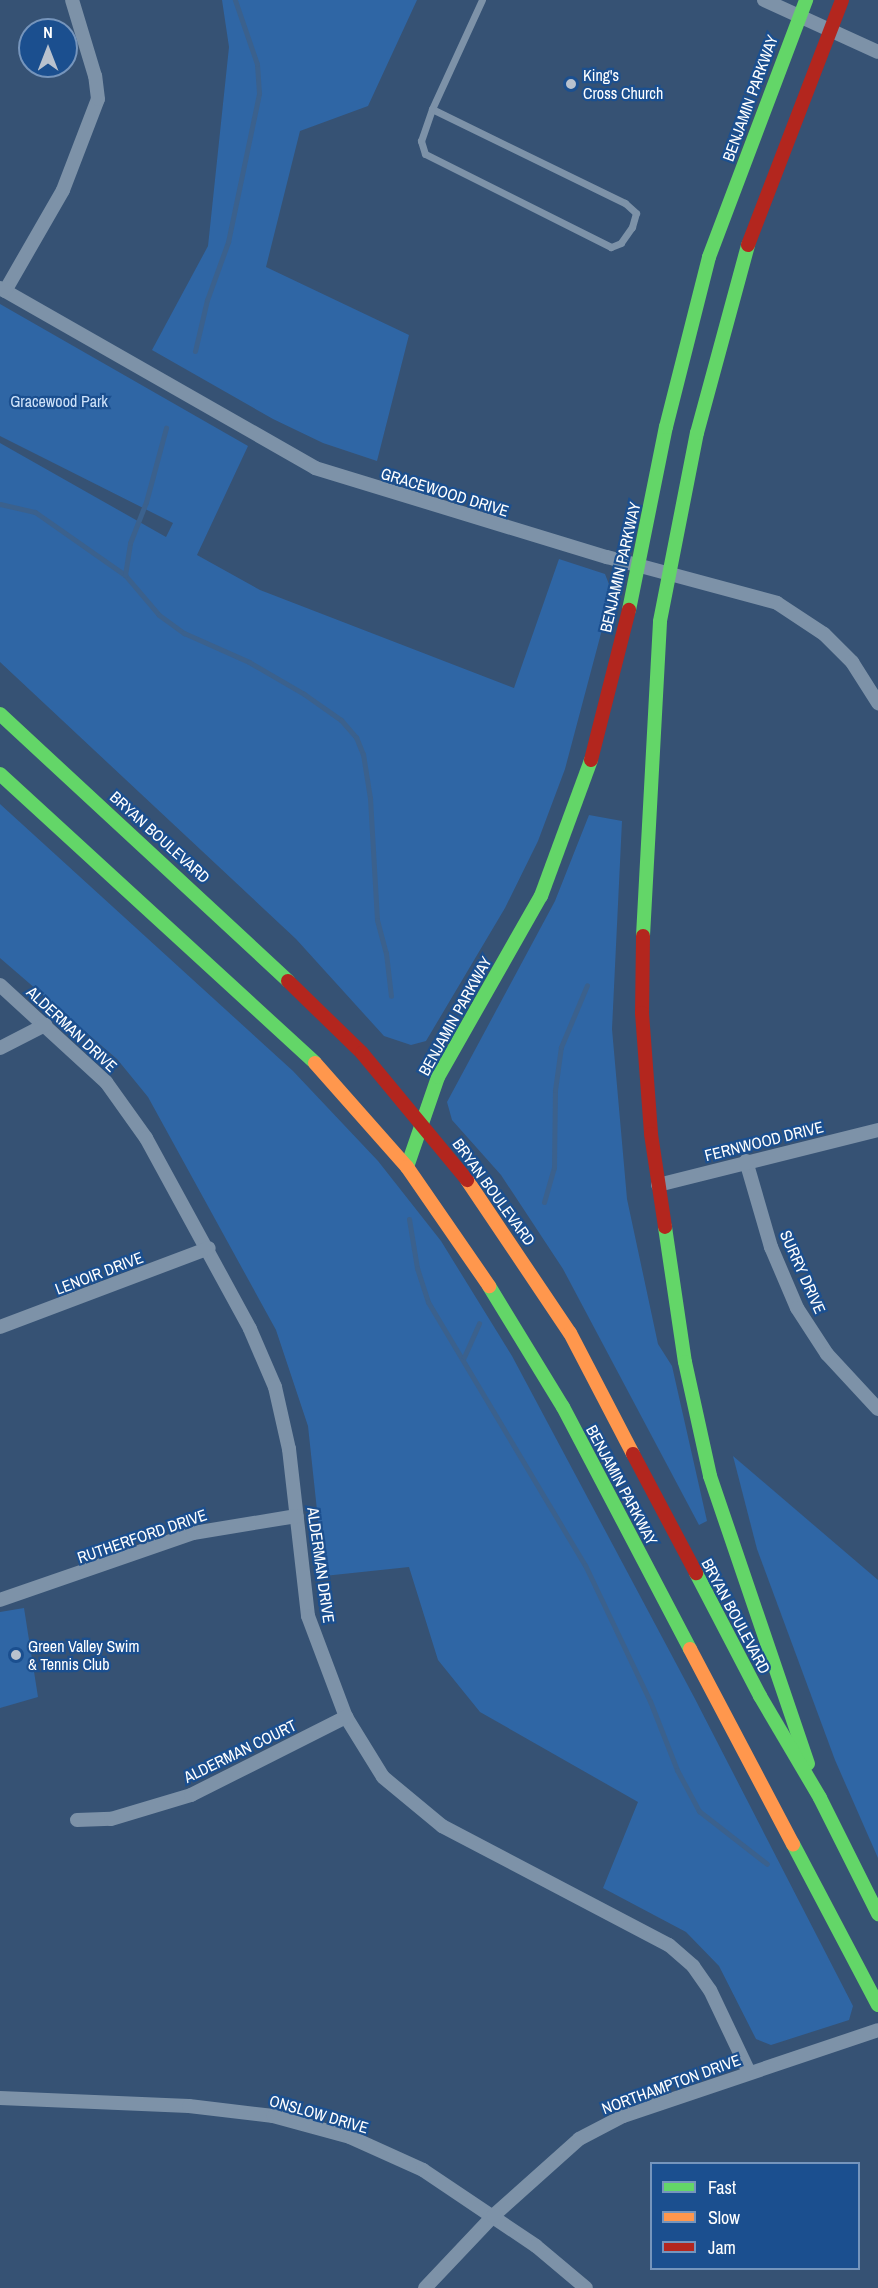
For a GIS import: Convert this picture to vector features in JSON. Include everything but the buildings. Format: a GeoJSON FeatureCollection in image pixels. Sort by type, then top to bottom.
{"type":"FeatureCollection","features":[{"type":"Feature","properties":{"kind":"main road","name":"BENJAMIN PARKWAY"},"geometry":{"type":"LineString","coordinates":[[806,0],[798,16],[709,257],[666,427],[640,565],[585,784],[542,896],[438,1077],[407,1167],[508,1313],[560,1401],[878,2005]]}},
{"type":"Feature","properties":{"kind":"main road"},"geometry":{"type":"LineString","coordinates":[[842,0],[828,30],[740,267],[697,434],[668,572],[660,621],[643,880],[642,1013],[658,1185],[683,1351],[710,1476],[820,1798],[878,1914]]}},
{"type":"Feature","properties":{"kind":"main road","name":"BRYAN BOULEVARD"},"geometry":{"type":"LineString","coordinates":[[0,714],[212,907],[354,1045],[456,1164],[570,1333],[760,1696],[820,1798]]}},
{"type":"Feature","properties":{"kind":"main road"},"geometry":{"type":"LineString","coordinates":[[0,774],[335,1081],[407,1167]]}},
{"type":"Feature","properties":{"kind":"street"},"geometry":{"type":"LineString","coordinates":[[2,289],[63,190],[98,99],[96,76],[72,0]]}},
{"type":"Feature","properties":{"kind":"street"},"geometry":{"type":"LineString","coordinates":[[764,0],[878,52]]}},
{"type":"Feature","properties":{"kind":"street","name":"GRACEWOOD DRIVE"},"geometry":{"type":"LineString","coordinates":[[2,289],[315,468],[640,565],[777,603],[824,634],[852,662],[878,703]]}},
{"type":"Feature","properties":{"kind":"street","name":"ALDERMAN DRIVE"},"geometry":{"type":"LineString","coordinates":[[0,985],[106,1082],[147,1138],[208,1248],[275,1387],[290,1449],[308,1616],[346,1717],[383,1777],[442,1826],[677,1952],[710,1990],[748,2072]]}},
{"type":"Feature","properties":{"kind":"street"},"geometry":{"type":"LineString","coordinates":[[0,1048],[45,1025]]}},
{"type":"Feature","properties":{"kind":"street","name":"FERNWOOD DRIVE"},"geometry":{"type":"LineString","coordinates":[[658,1185],[746,1161],[878,1130]]}},
{"type":"Feature","properties":{"kind":"street","name":"SURRY DRIVE"},"geometry":{"type":"LineString","coordinates":[[746,1161],[771,1247],[797,1308],[827,1354],[878,1409]]}},
{"type":"Feature","properties":{"kind":"street","name":"LENOIR DRIVE"},"geometry":{"type":"LineString","coordinates":[[0,1327],[208,1248]]}},
{"type":"Feature","properties":{"kind":"street","name":"RUTHERFORD DRIVE"},"geometry":{"type":"LineString","coordinates":[[0,1600],[193,1533],[297,1516]]}},
{"type":"Feature","properties":{"kind":"street","name":"ALDERMAN COURT"},"geometry":{"type":"LineString","coordinates":[[77,1820],[111,1819],[191,1795],[346,1717]]}},
{"type":"Feature","properties":{"kind":"street","name":"NORTHAMPTON DRIVE"},"geometry":{"type":"LineString","coordinates":[[425,2288],[493,2216],[579,2139],[623,2116],[878,2030]]}},
{"type":"Feature","properties":{"kind":"street","name":"ONSLOW DRIVE"},"geometry":{"type":"LineString","coordinates":[[0,2098],[189,2106],[273,2116],[350,2137],[413,2165],[493,2216],[586,2288]]}},
{"type":"Feature","properties":{"kind":"lane"},"geometry":{"type":"LineString","coordinates":[[432,109],[625,202],[636,213],[633,227],[621,243],[610,247],[447,168],[425,154],[420,141],[432,109],[482,0]]}},
{"type":"Feature","properties":{"kind":"green space"},"geometry":{"type":"Polygon","coordinates":[[[222,0],[417,0],[368,106],[300,131],[266,267],[409,335],[377,461],[323,443],[273,419],[152,350],[208,246],[229,47],[222,0]]]}},
{"type":"Feature","properties":{"kind":"green space","name":"Gracewood Park"},"geometry":{"type":"Polygon","coordinates":[[[0,304],[248,446],[197,555],[260,590],[514,688],[559,559],[605,574],[612,592],[565,769],[538,841],[505,908],[426,1041],[411,1045],[384,1036],[296,939],[0,662],[0,443],[166,537],[173,523],[0,436],[0,304]]]}},
{"type":"Feature","properties":{"kind":"green space"},"geometry":{"type":"Polygon","coordinates":[[[0,804],[293,1071],[378,1161],[441,1241],[512,1356],[694,1697],[853,2006],[849,2020],[771,2045],[756,2039],[719,1966],[686,1932],[603,1888],[638,1802],[480,1712],[438,1660],[409,1567],[324,1576],[308,1426],[276,1330],[148,1097],[117,1059],[0,958],[0,804]]]}},
{"type":"Feature","properties":{"kind":"green space"},"geometry":{"type":"Polygon","coordinates":[[[589,815],[622,821],[612,1029],[627,1199],[658,1344],[672,1366],[707,1521],[699,1525],[563,1269],[501,1175],[452,1120],[447,1102],[555,901],[589,815]]]}},
{"type":"Feature","properties":{"kind":"green space"},"geometry":{"type":"Polygon","coordinates":[[[733,1456],[878,1580],[878,1858],[835,1760],[757,1549],[733,1456]]]}},
{"type":"Feature","properties":{"kind":"green space","name":"Green Valley Swim & Tennis Club"},"geometry":{"type":"Polygon","coordinates":[[[24,1608],[38,1697],[0,1708],[0,1612],[24,1608]]]}},
{"type":"Feature","properties":{"kind":"waterway"},"geometry":{"type":"LineString","coordinates":[[195,351],[207,300],[228,242],[259,93],[257,64],[235,0]]}},
{"type":"Feature","properties":{"kind":"waterway"},"geometry":{"type":"LineString","coordinates":[[125,575],[130,543],[146,502],[166,428]]}},
{"type":"Feature","properties":{"kind":"waterway"},"geometry":{"type":"LineString","coordinates":[[0,504],[35,512],[125,575],[159,615],[184,633],[249,662],[304,694],[341,720],[356,737],[363,754],[370,798],[377,920],[386,953],[391,996]]}},
{"type":"Feature","properties":{"kind":"waterway"},"geometry":{"type":"LineString","coordinates":[[544,1202],[554,1168],[555,1090],[561,1047],[587,985]]}},
{"type":"Feature","properties":{"kind":"waterway"},"geometry":{"type":"LineString","coordinates":[[409,1219],[417,1268],[428,1302],[585,1565],[650,1701],[677,1770],[699,1811],[767,1864]]}},
{"type":"Feature","properties":{"kind":"waterway"},"geometry":{"type":"LineString","coordinates":[[464,1357],[479,1323]]}},
{"type":"Feature","properties":{"kind":"traffic: fast"},"geometry":{"type":"LineString","coordinates":[[629,610],[666,427],[709,257],[806,0]]}},
{"type":"Feature","properties":{"kind":"traffic: fast"},"geometry":{"type":"LineString","coordinates":[[643,936],[660,621],[697,433],[748,245]]}},
{"type":"Feature","properties":{"kind":"traffic: fast"},"geometry":{"type":"LineString","coordinates":[[0,714],[288,981]]}},
{"type":"Feature","properties":{"kind":"traffic: fast"},"geometry":{"type":"LineString","coordinates":[[407,1167],[438,1077],[541,896],[591,760]]}},
{"type":"Feature","properties":{"kind":"traffic: fast"},"geometry":{"type":"LineString","coordinates":[[0,774],[315,1063]]}},
{"type":"Feature","properties":{"kind":"traffic: fast"},"geometry":{"type":"LineString","coordinates":[[665,1227],[685,1362],[710,1476],[808,1764]]}},
{"type":"Feature","properties":{"kind":"traffic: fast"},"geometry":{"type":"LineString","coordinates":[[489,1286],[563,1407],[690,1649]]}},
{"type":"Feature","properties":{"kind":"traffic: fast"},"geometry":{"type":"LineString","coordinates":[[696,1573],[760,1696],[820,1798],[878,1914]]}},
{"type":"Feature","properties":{"kind":"traffic: fast"},"geometry":{"type":"LineString","coordinates":[[793,1844],[878,2005]]}},
{"type":"Feature","properties":{"kind":"traffic: slow"},"geometry":{"type":"LineString","coordinates":[[315,1063],[407,1167],[489,1286]]}},
{"type":"Feature","properties":{"kind":"traffic: slow"},"geometry":{"type":"LineString","coordinates":[[467,1180],[570,1333],[633,1454]]}},
{"type":"Feature","properties":{"kind":"traffic: slow"},"geometry":{"type":"LineString","coordinates":[[690,1649],[793,1844]]}},
{"type":"Feature","properties":{"kind":"traffic: jam"},"geometry":{"type":"LineString","coordinates":[[748,245],[842,0]]}},
{"type":"Feature","properties":{"kind":"traffic: jam"},"geometry":{"type":"LineString","coordinates":[[591,760],[629,610]]}},
{"type":"Feature","properties":{"kind":"traffic: jam"},"geometry":{"type":"LineString","coordinates":[[643,936],[642,1013],[651,1134],[665,1227]]}},
{"type":"Feature","properties":{"kind":"traffic: jam"},"geometry":{"type":"LineString","coordinates":[[288,981],[362,1053],[467,1180]]}},
{"type":"Feature","properties":{"kind":"traffic: jam"},"geometry":{"type":"LineString","coordinates":[[633,1454],[696,1573]]}},
{"type":"Feature","properties":{"kind":"place","name":"King's Cross Church"},"geometry":{"type":"Point","coordinates":[571,84]}},
{"type":"Feature","properties":{"kind":"place","name":"Green Valley Swim & Tennis Club"},"geometry":{"type":"Point","coordinates":[16,1655]}}]}
